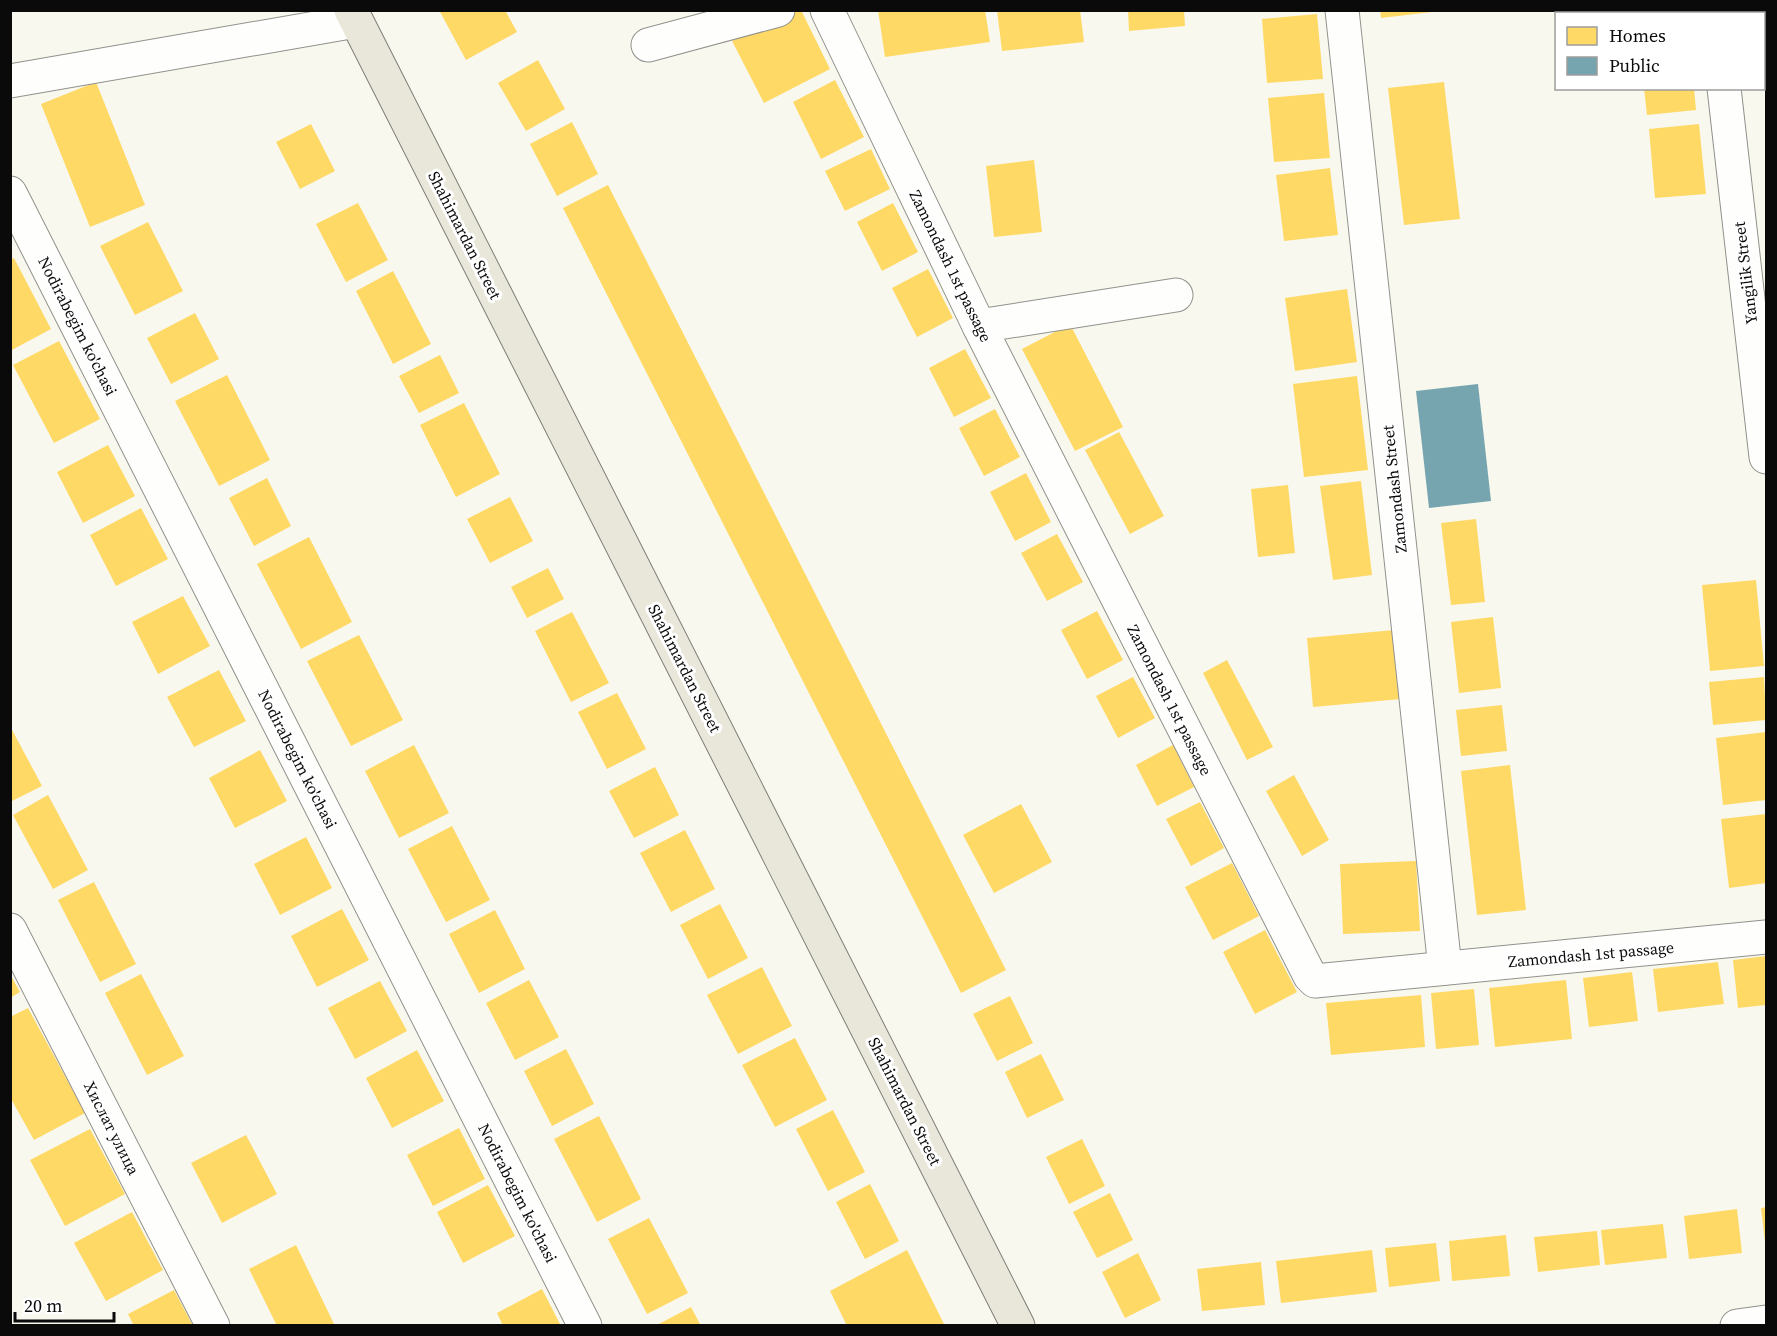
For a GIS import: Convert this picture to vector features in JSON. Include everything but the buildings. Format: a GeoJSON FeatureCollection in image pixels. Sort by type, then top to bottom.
{"type":"FeatureCollection","features":[{"type":"Feature","properties":{"kind":"main road","name":"Shahimardan Street"},"geometry":{"type":"LineString","coordinates":[[354,16],[1018,1326]]}},
{"type":"Feature","properties":{"kind":"street"},"geometry":{"type":"LineString","coordinates":[[648,45],[778,10]]}},
{"type":"Feature","properties":{"kind":"street","name":"Zamondash 1st passage"},"geometry":{"type":"LineString","coordinates":[[827,10],[979,326],[1310,976],[1315,981],[1767,938]]}},
{"type":"Feature","properties":{"kind":"street","name":"Zamоndash Street"},"geometry":{"type":"LineString","coordinates":[[1342,10],[1445,968]]}},
{"type":"Feature","properties":{"kind":"street"},"geometry":{"type":"LineString","coordinates":[[10,81],[261,24],[354,16]]}},
{"type":"Feature","properties":{"kind":"street","name":"Yangilik Street"},"geometry":{"type":"LineString","coordinates":[[1724,90],[1767,457]]}},
{"type":"Feature","properties":{"kind":"street","name":"Nodirabegim ko'chasi"},"geometry":{"type":"LineString","coordinates":[[10,193],[585,1326]]}},
{"type":"Feature","properties":{"kind":"street"},"geometry":{"type":"LineString","coordinates":[[979,326],[1176,295]]}},
{"type":"Feature","properties":{"kind":"street","name":"Хислат улица"},"geometry":{"type":"LineString","coordinates":[[10,930],[213,1326]]}},
{"type":"Feature","properties":{"kind":"street"},"geometry":{"type":"LineString","coordinates":[[1737,1326],[1767,1322]]}}]}
